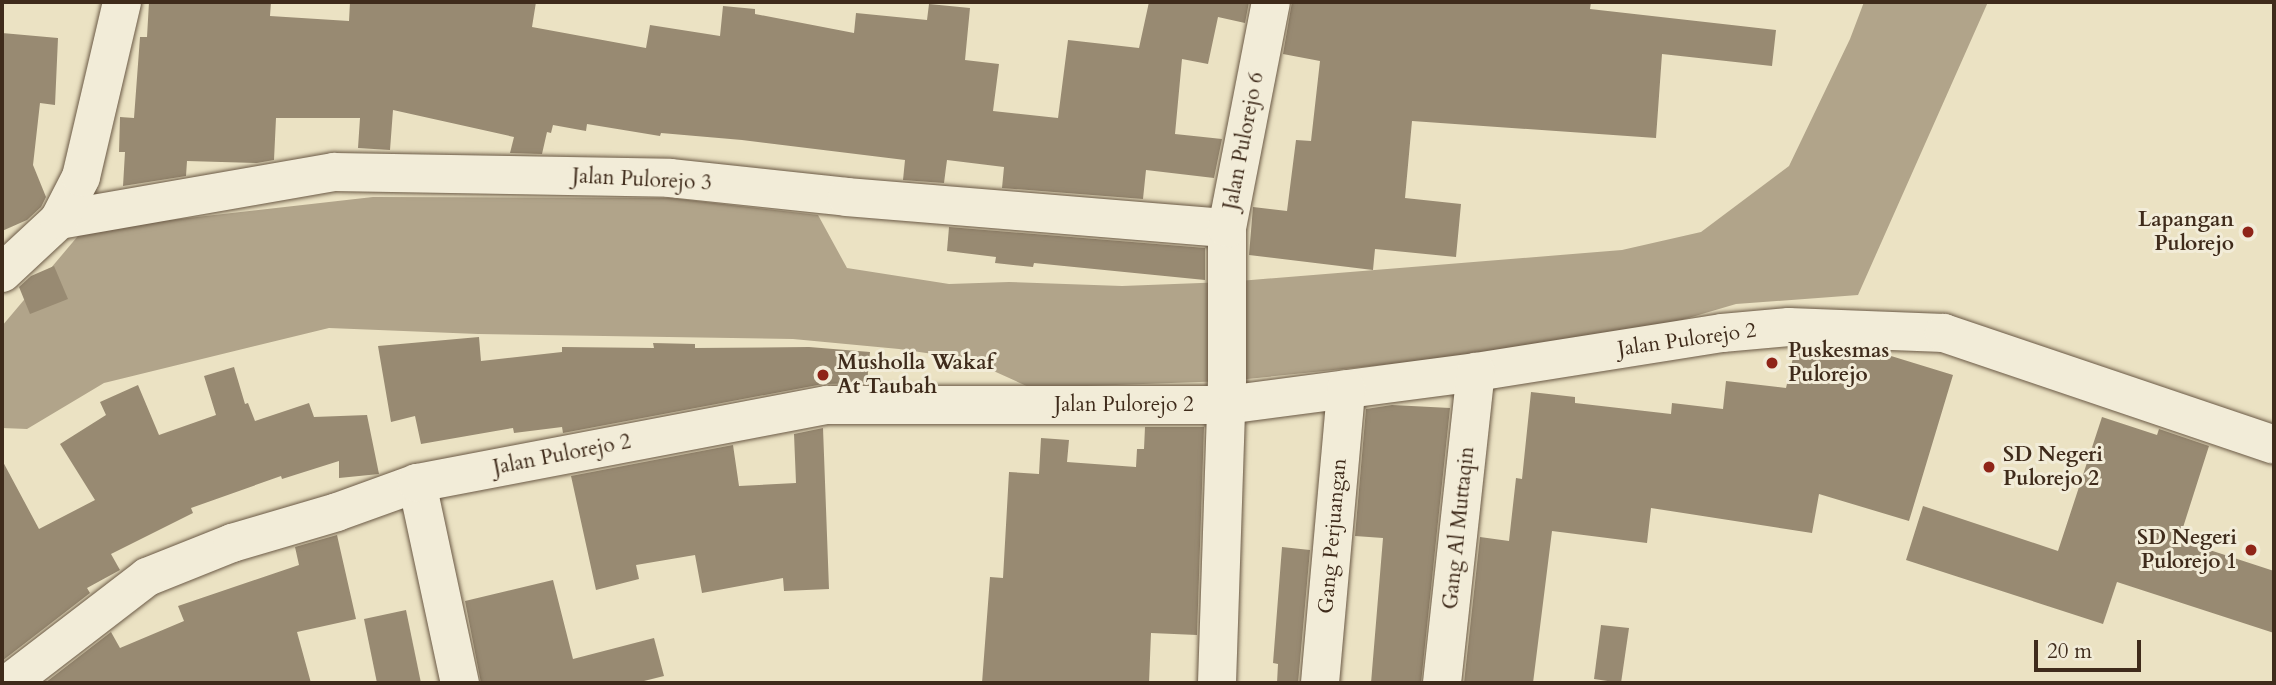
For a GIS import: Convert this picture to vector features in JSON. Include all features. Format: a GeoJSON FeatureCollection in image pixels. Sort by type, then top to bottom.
{"type":"FeatureCollection","features":[{"type":"Feature","properties":{"kind":"street"},"geometry":{"type":"LineString","coordinates":[[2,273],[60,219],[81,177],[122,2]]}},
{"type":"Feature","properties":{"kind":"street","name":"Jalan Pulorejo 6"},"geometry":{"type":"LineString","coordinates":[[1217,683],[1227,393],[1227,228],[1271,2]]}},
{"type":"Feature","properties":{"kind":"street","name":"Jalan Pulorejo 3"},"geometry":{"type":"LineString","coordinates":[[60,219],[334,172],[670,178],[860,199],[1227,228]]}},
{"type":"Feature","properties":{"kind":"street","name":"Jalan Pulorejo 2"},"geometry":{"type":"LineString","coordinates":[[9,683],[147,577],[232,543],[338,512],[417,483],[827,405],[1346,389],[1476,372],[1722,333],[1789,327],[1944,332],[2274,445]]}},
{"type":"Feature","properties":{"kind":"street","name":"Gang Al Muttaqin"},"geometry":{"type":"LineString","coordinates":[[1441,683],[1476,372]]}},
{"type":"Feature","properties":{"kind":"street","name":"Gang Perjuangan"},"geometry":{"type":"LineString","coordinates":[[1320,683],[1346,389]]}},
{"type":"Feature","properties":{"kind":"street"},"geometry":{"type":"LineString","coordinates":[[417,483],[460,683]]}},
{"type":"Feature","properties":{"kind":"shaded area"},"geometry":{"type":"Polygon","coordinates":[[[1864,2],[1988,2],[1858,295],[1736,304],[1607,342],[1227,381],[1031,388],[967,359],[899,349],[793,339],[478,334],[329,328],[104,383],[27,429],[2,428],[2,326],[83,230],[373,197],[671,198],[818,215],[847,268],[949,284],[1009,282],[1122,286],[1227,282],[1622,250],[1701,232],[1789,166],[1850,39],[1864,2]]]}},
{"type":"Feature","properties":{"kind":"building"},"geometry":{"type":"Polygon","coordinates":[[[149,2],[271,2],[270,16],[349,21],[350,2],[536,2],[532,27],[646,48],[650,25],[720,36],[723,6],[755,9],[755,14],[854,33],[856,13],[927,20],[929,4],[970,8],[965,60],[999,64],[993,111],[1058,118],[1068,40],[1139,48],[1149,2],[1249,2],[1245,23],[1218,17],[1208,64],[1182,59],[1175,134],[1222,139],[1214,178],[1146,170],[1143,199],[1002,188],[1004,167],[947,160],[944,183],[903,180],[905,160],[742,140],[661,133],[660,136],[587,124],[586,131],[553,125],[551,133],[547,132],[542,154],[510,153],[514,137],[393,110],[390,150],[358,148],[360,118],[276,118],[274,160],[257,163],[187,161],[186,176],[123,186],[125,152],[119,152],[120,117],[134,118],[140,37],[147,37],[149,2]]]}},
{"type":"Feature","properties":{"kind":"building"},"geometry":{"type":"Polygon","coordinates":[[[1292,2],[1591,2],[1590,9],[1776,30],[1772,66],[1662,54],[1656,138],[1412,121],[1405,198],[1461,204],[1456,257],[1375,249],[1373,270],[1249,255],[1253,207],[1287,211],[1296,140],[1311,141],[1320,61],[1283,54],[1292,2]]]}},
{"type":"Feature","properties":{"kind":"building"},"geometry":{"type":"Polygon","coordinates":[[[2,33],[58,38],[55,105],[40,103],[33,165],[46,197],[41,207],[27,220],[2,231],[2,33]]]}},
{"type":"Feature","properties":{"kind":"building"},"geometry":{"type":"Polygon","coordinates":[[[949,227],[1205,248],[1205,280],[1034,263],[1033,267],[995,263],[996,257],[947,251],[949,227]]]}},
{"type":"Feature","properties":{"kind":"building"},"geometry":{"type":"Polygon","coordinates":[[[54,266],[68,299],[30,314],[19,287],[31,276],[54,266]]]}},
{"type":"Feature","properties":{"kind":"building"},"geometry":{"type":"Polygon","coordinates":[[[479,337],[481,361],[562,352],[562,347],[654,348],[653,343],[695,344],[695,348],[809,347],[870,352],[867,383],[823,384],[563,433],[562,427],[514,433],[513,428],[421,444],[415,416],[391,422],[378,346],[479,337]]]}},
{"type":"Feature","properties":{"kind":"building"},"geometry":{"type":"Polygon","coordinates":[[[1795,349],[1878,352],[1953,375],[1909,521],[1819,494],[1812,533],[1651,508],[1647,543],[1552,531],[1533,683],[1464,683],[1480,537],[1509,541],[1516,478],[1522,479],[1531,392],[1575,397],[1575,403],[1671,414],[1672,403],[1723,409],[1726,381],[1786,388],[1795,349]]]}},
{"type":"Feature","properties":{"kind":"building"},"geometry":{"type":"Polygon","coordinates":[[[234,367],[245,404],[248,403],[255,421],[309,403],[314,417],[367,415],[379,474],[339,478],[339,461],[282,479],[281,476],[191,508],[193,513],[111,554],[120,570],[87,588],[90,593],[2,661],[2,460],[39,529],[95,500],[60,444],[106,415],[100,402],[138,385],[159,435],[216,415],[204,376],[234,367]]]}},
{"type":"Feature","properties":{"kind":"building"},"geometry":{"type":"Polygon","coordinates":[[[1392,405],[1450,408],[1421,683],[1371,683],[1383,538],[1355,536],[1366,409],[1392,405]]]}},
{"type":"Feature","properties":{"kind":"building"},"geometry":{"type":"Polygon","coordinates":[[[2102,417],[2157,435],[2159,429],[2209,446],[2179,540],[2274,571],[2274,633],[2117,582],[2103,624],[1906,560],[1923,506],[2058,551],[2102,417]]]}},
{"type":"Feature","properties":{"kind":"building"},"geometry":{"type":"Polygon","coordinates":[[[1145,427],[1204,427],[1197,635],[1151,633],[1149,683],[982,683],[990,577],[1003,578],[1009,472],[1039,474],[1041,438],[1069,440],[1067,462],[1136,467],[1137,449],[1144,449],[1145,427]]]}},
{"type":"Feature","properties":{"kind":"building"},"geometry":{"type":"Polygon","coordinates":[[[823,428],[829,589],[784,591],[783,578],[702,593],[695,555],[636,565],[639,579],[596,590],[571,476],[733,445],[739,486],[796,483],[794,434],[823,428]]]}},
{"type":"Feature","properties":{"kind":"building"},"geometry":{"type":"Polygon","coordinates":[[[337,535],[356,619],[297,632],[311,683],[45,683],[111,632],[120,648],[184,621],[178,606],[299,565],[295,547],[337,535]]]}},
{"type":"Feature","properties":{"kind":"building"},"geometry":{"type":"Polygon","coordinates":[[[1282,547],[1310,550],[1298,683],[1277,683],[1278,664],[1273,663],[1282,547]]]}},
{"type":"Feature","properties":{"kind":"building"},"geometry":{"type":"Polygon","coordinates":[[[553,580],[573,659],[654,638],[664,676],[636,683],[481,683],[465,601],[553,580]]]}},
{"type":"Feature","properties":{"kind":"building"},"geometry":{"type":"Polygon","coordinates":[[[406,610],[421,683],[377,683],[364,619],[406,610]]]}},
{"type":"Feature","properties":{"kind":"building"},"geometry":{"type":"Polygon","coordinates":[[[1601,625],[1629,628],[1621,683],[1594,679],[1601,625]]]}},
{"type":"Feature","properties":{"kind":"place","name":"Lapangan Pulorejo"},"geometry":{"type":"Point","coordinates":[2248,232]}},
{"type":"Feature","properties":{"kind":"place","name":"Puskesmas Pulorejo"},"geometry":{"type":"Point","coordinates":[1772,363]}},
{"type":"Feature","properties":{"kind":"place","name":"Musholla Wakaf At Taubah"},"geometry":{"type":"Point","coordinates":[823,375]}},
{"type":"Feature","properties":{"kind":"place","name":"SD Negeri Pulorejo 2"},"geometry":{"type":"Point","coordinates":[1989,467]}},
{"type":"Feature","properties":{"kind":"place","name":"SD Negeri Pulorejo 1"},"geometry":{"type":"Point","coordinates":[2251,550]}}]}
